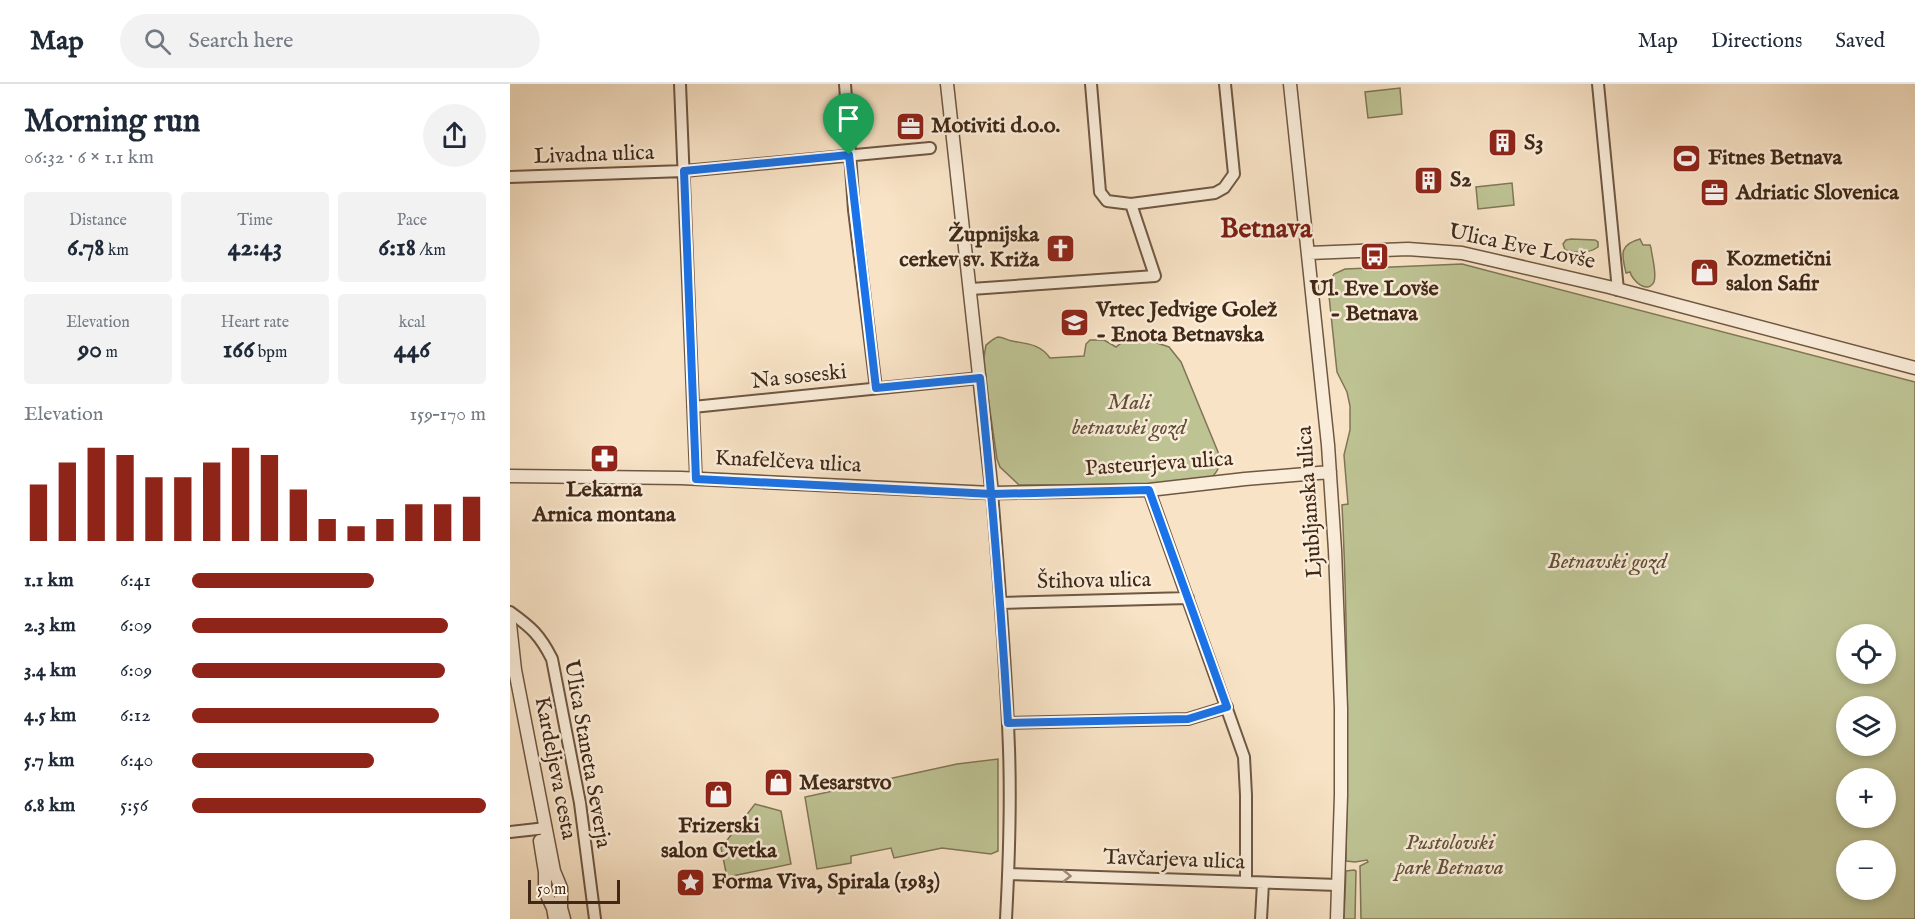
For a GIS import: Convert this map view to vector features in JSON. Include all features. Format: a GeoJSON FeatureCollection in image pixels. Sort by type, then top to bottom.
{"type":"FeatureCollection","features":[{"type":"Feature","properties":{"kind":"street"},"geometry":{"type":"LineString","coordinates":[[680,84],[696,479]]}},
{"type":"Feature","properties":{"kind":"street"},"geometry":{"type":"LineString","coordinates":[[845,84],[849,155],[876,388]]}},
{"type":"Feature","properties":{"kind":"street"},"geometry":{"type":"LineString","coordinates":[[947,84],[971,289],[1001,603],[1008,723],[1006,919]]}},
{"type":"Feature","properties":{"kind":"street"},"geometry":{"type":"LineString","coordinates":[[1091,84],[1100,192],[1107,201],[1131,204],[1215,193],[1230,183],[1234,174],[1225,84]]}},
{"type":"Feature","properties":{"kind":"street","name":"Ljubljanska ulica"},"geometry":{"type":"LineString","coordinates":[[1290,84],[1330,472],[1341,708],[1337,919]]}},
{"type":"Feature","properties":{"kind":"street","name":"Ulica Eve Lovše"},"geometry":{"type":"LineString","coordinates":[[1598,84],[1618,290]]}},
{"type":"Feature","properties":{"kind":"street","name":"Livadna ulica"},"geometry":{"type":"LineString","coordinates":[[510,177],[684,171],[930,148]]}},
{"type":"Feature","properties":{"kind":"street"},"geometry":{"type":"LineString","coordinates":[[971,289],[1155,276],[1131,204]]}},
{"type":"Feature","properties":{"kind":"street","name":"Ulica Eve Lovše"},"geometry":{"type":"LineString","coordinates":[[1309,253],[1408,249],[1462,253],[1618,290],[1915,368]]}},
{"type":"Feature","properties":{"kind":"street","name":"Na soseski"},"geometry":{"type":"LineString","coordinates":[[693,407],[980,378]]}},
{"type":"Feature","properties":{"kind":"street","name":"Pasteurjeva ulica"},"geometry":{"type":"LineString","coordinates":[[992,494],[1149,490],[1330,472]]}},
{"type":"Feature","properties":{"kind":"street","name":"Knafelčeva ulica"},"geometry":{"type":"LineString","coordinates":[[510,476],[696,479],[992,494]]}},
{"type":"Feature","properties":{"kind":"street"},"geometry":{"type":"LineString","coordinates":[[1149,490],[1244,757],[1246,880]]}},
{"type":"Feature","properties":{"kind":"street","name":"Štihova ulica"},"geometry":{"type":"LineString","coordinates":[[1001,603],[1188,598]]}},
{"type":"Feature","properties":{"kind":"street","name":"Ulica Staneta Severja"},"geometry":{"type":"LineString","coordinates":[[510,612],[528,624],[542,639],[552,659],[580,802],[595,919]]}},
{"type":"Feature","properties":{"kind":"street","name":"Kardeljeva cesta"},"geometry":{"type":"LineString","coordinates":[[510,624],[515,670],[542,829],[545,891],[553,908],[555,919]]}},
{"type":"Feature","properties":{"kind":"street","name":"Kardeljeva cesta"},"geometry":{"type":"LineString","coordinates":[[510,680],[542,829],[561,888],[561,908],[564,919]]}},
{"type":"Feature","properties":{"kind":"street"},"geometry":{"type":"LineString","coordinates":[[1008,723],[1188,719],[1227,707]]}},
{"type":"Feature","properties":{"kind":"street"},"geometry":{"type":"LineString","coordinates":[[510,832],[542,829]]}},
{"type":"Feature","properties":{"kind":"street","name":"Tavčarjeva ulica"},"geometry":{"type":"LineString","coordinates":[[1008,874],[1246,880],[1263,883],[1338,885]]}},
{"type":"Feature","properties":{"kind":"street"},"geometry":{"type":"LineString","coordinates":[[1261,919],[1263,883]]}},
{"type":"Feature","properties":{"kind":"green space"},"geometry":{"type":"Polygon","coordinates":[[[1400,88],[1402,114],[1368,118],[1365,92],[1400,88]]]}},
{"type":"Feature","properties":{"kind":"green space"},"geometry":{"type":"Polygon","coordinates":[[[1512,183],[1514,205],[1478,209],[1476,187],[1512,183]]]}},
{"type":"Feature","properties":{"kind":"green space"},"geometry":{"type":"Polygon","coordinates":[[[1640,239],[1643,245],[1650,245],[1654,265],[1654,282],[1648,287],[1640,285],[1630,272],[1626,273],[1623,261],[1623,252],[1628,244],[1640,239]]]}},
{"type":"Feature","properties":{"kind":"green space"},"geometry":{"type":"Polygon","coordinates":[[[1566,240],[1595,240],[1598,242],[1598,247],[1582,252],[1565,250],[1563,244],[1566,240]]]}},
{"type":"Feature","properties":{"kind":"green space","name":"Betnavski gozd"},"geometry":{"type":"Polygon","coordinates":[[[1462,264],[1915,382],[1915,919],[1361,919],[1360,866],[1368,862],[1367,860],[1346,861],[1347,683],[1342,505],[1348,504],[1344,455],[1350,430],[1350,406],[1347,392],[1337,372],[1328,286],[1334,274],[1345,269],[1462,264]]]}},
{"type":"Feature","properties":{"kind":"green space","name":"Mali betnavski gozd"},"geometry":{"type":"Polygon","coordinates":[[[1136,336],[1169,347],[1181,362],[1218,452],[1219,465],[1215,474],[1212,477],[1149,485],[1019,485],[1000,467],[997,459],[983,362],[986,345],[1000,337],[1038,347],[1050,358],[1084,356],[1086,344],[1090,340],[1104,340],[1116,347],[1136,336]]]}},
{"type":"Feature","properties":{"kind":"green space"},"geometry":{"type":"Polygon","coordinates":[[[998,759],[998,851],[991,854],[942,848],[894,858],[891,848],[851,856],[851,863],[817,869],[805,797],[957,764],[998,759]]]}},
{"type":"Feature","properties":{"kind":"green space"},"geometry":{"type":"Polygon","coordinates":[[[755,804],[781,811],[791,864],[727,877],[721,848],[755,804]]]}},
{"type":"Feature","properties":{"kind":"green space"},"geometry":{"type":"Polygon","coordinates":[[[1346,871],[1356,871],[1355,919],[1344,919],[1346,871]]]}},
{"type":"Feature","properties":{"kind":"place","name":"Motiviti d.o.o."},"geometry":{"type":"Point","coordinates":[910,126]}},
{"type":"Feature","properties":{"kind":"place","name":"S3"},"geometry":{"type":"Point","coordinates":[1503,143]}},
{"type":"Feature","properties":{"kind":"place","name":"Fitnes Betnava"},"geometry":{"type":"Point","coordinates":[1687,158]}},
{"type":"Feature","properties":{"kind":"place","name":"S2"},"geometry":{"type":"Point","coordinates":[1429,180]}},
{"type":"Feature","properties":{"kind":"place","name":"Adriatic Slovenica"},"geometry":{"type":"Point","coordinates":[1715,193]}},
{"type":"Feature","properties":{"kind":"place","name":"Župnijska cerkev sv. Križa"},"geometry":{"type":"Point","coordinates":[1060,248]}},
{"type":"Feature","properties":{"kind":"place","name":"Ul. Eve Lovše - Betnava"},"geometry":{"type":"Point","coordinates":[1374,257]}},
{"type":"Feature","properties":{"kind":"place","name":"Kozmetični salon Safir"},"geometry":{"type":"Point","coordinates":[1705,272]}},
{"type":"Feature","properties":{"kind":"place","name":"Vrtec Jedvige Golež - Enota Betnavska"},"geometry":{"type":"Point","coordinates":[1075,323]}},
{"type":"Feature","properties":{"kind":"place","name":"Lekarna Arnica montana"},"geometry":{"type":"Point","coordinates":[604,458]}},
{"type":"Feature","properties":{"kind":"place","name":"Mesarstvo"},"geometry":{"type":"Point","coordinates":[778,783]}},
{"type":"Feature","properties":{"kind":"place","name":"Frizerski salon Cvetka"},"geometry":{"type":"Point","coordinates":[719,794]}},
{"type":"Feature","properties":{"kind":"place","name":"Forma Viva, Spirala (1983)"},"geometry":{"type":"Point","coordinates":[691,882]}},
{"type":"Feature","properties":{"kind":"district","name":"Betnava"},"geometry":{"type":"Point","coordinates":[1266,229]}},
{"type":"Feature","properties":{"kind":"route"},"geometry":{"type":"LineString","coordinates":[[849,155],[684,171],[696,479],[992,494],[1149,490],[1227,707],[1188,719],[1008,723],[1001,603],[992,494],[980,378],[876,388],[849,155]]}},
{"type":"Feature","properties":{"kind":"park label","name":"Pustolovski park Betnava"},"geometry":{"type":"Point","coordinates":[1450,856]}}]}
